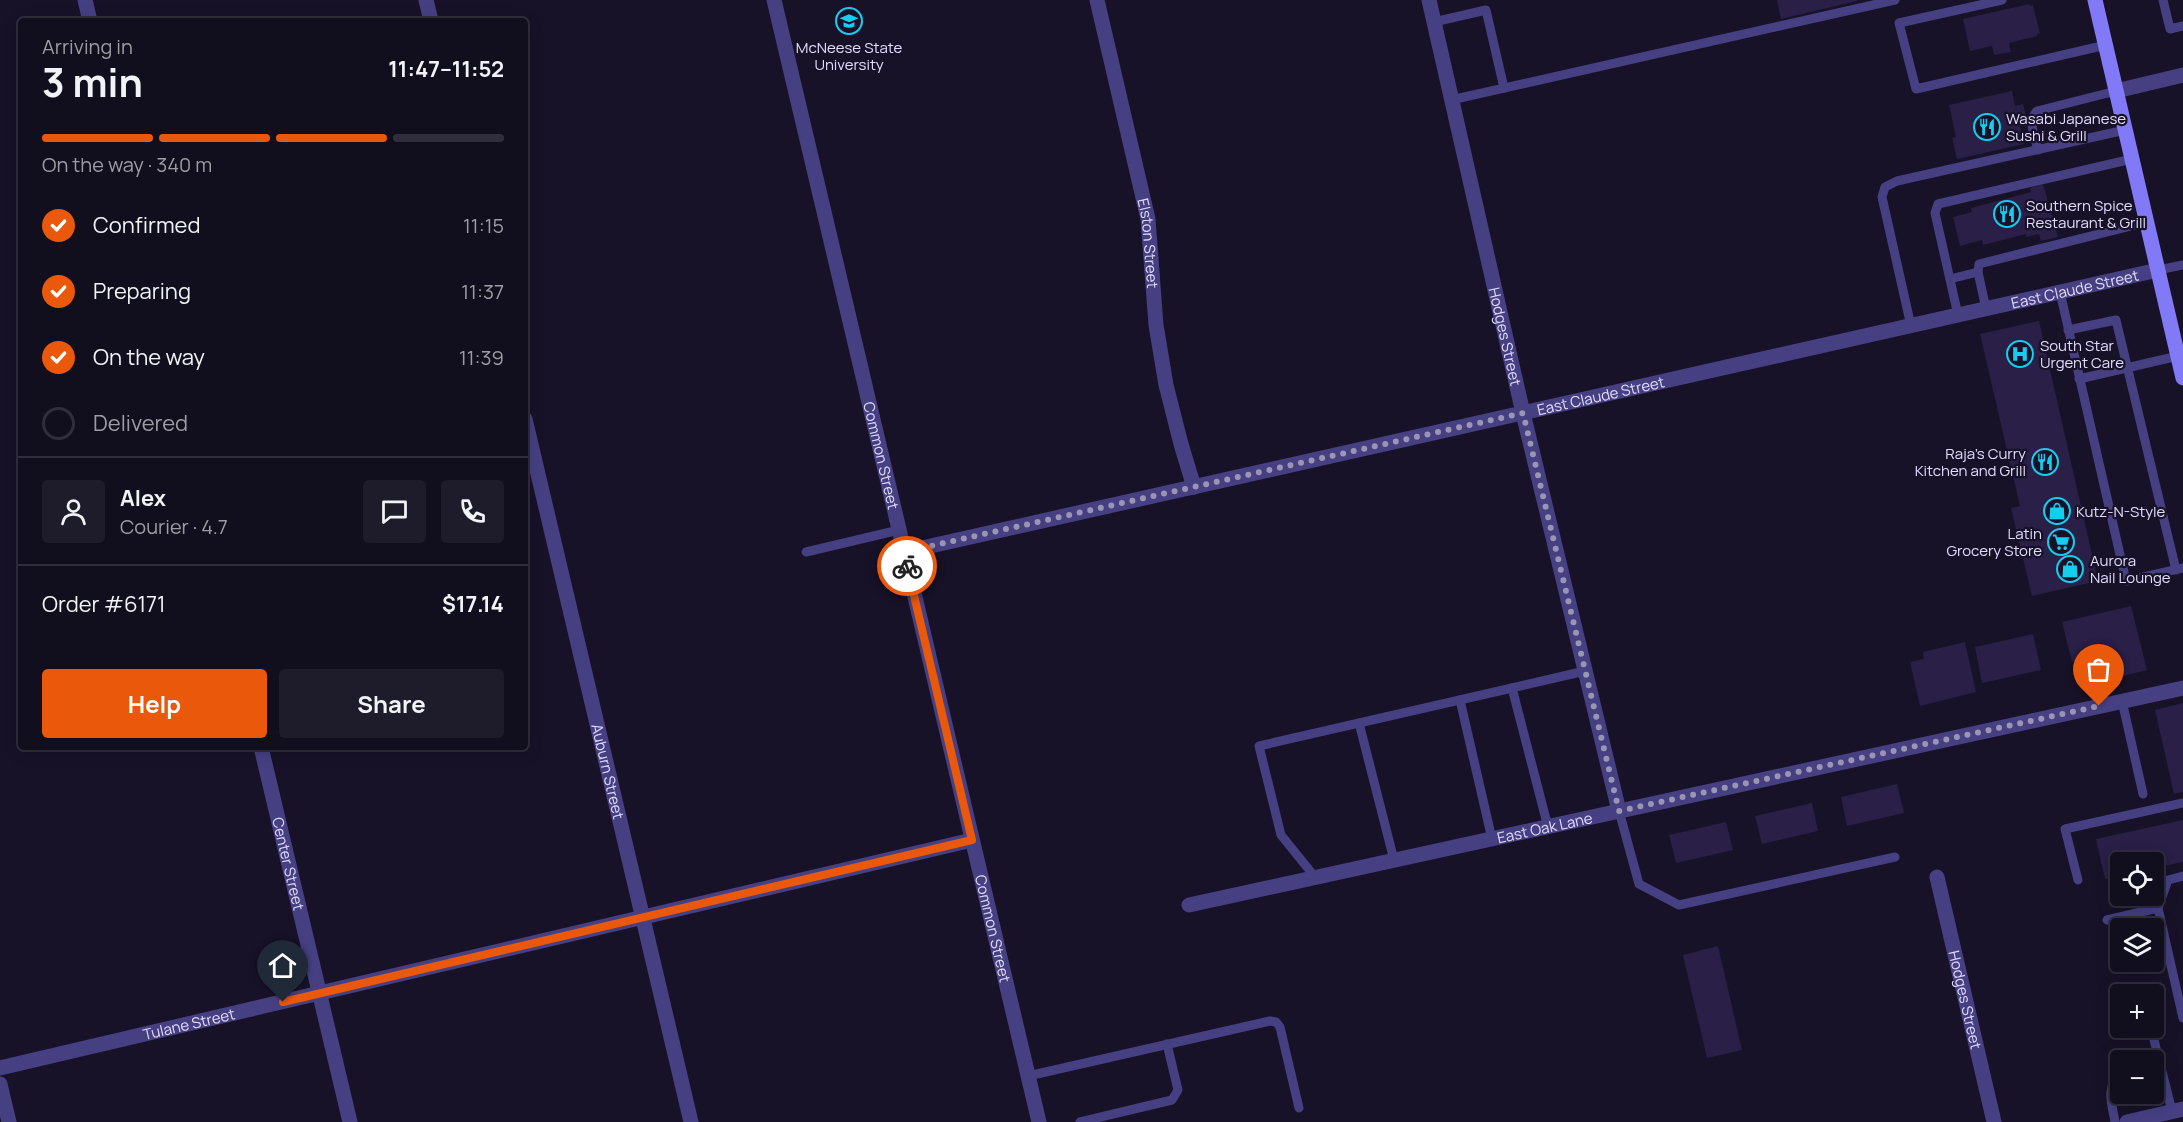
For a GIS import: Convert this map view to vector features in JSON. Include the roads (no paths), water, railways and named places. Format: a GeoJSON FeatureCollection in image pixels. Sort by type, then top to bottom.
{"type":"FeatureCollection","features":[{"type":"Feature","properties":{"kind":"main road"},"geometry":{"type":"LineString","coordinates":[[2095,0],[2183,375]]}},
{"type":"Feature","properties":{"kind":"street"},"geometry":{"type":"LineString","coordinates":[[85,0],[89,18]]}},
{"type":"Feature","properties":{"kind":"street"},"geometry":{"type":"LineString","coordinates":[[426,0],[430,18]]}},
{"type":"Feature","properties":{"kind":"street","name":"Common Street"},"geometry":{"type":"LineString","coordinates":[[774,0],[1039,1122]]}},
{"type":"Feature","properties":{"kind":"street","name":"Elston Street"},"geometry":{"type":"LineString","coordinates":[[1097,0],[1148,219],[1156,325],[1181,444],[1194,487]]}},
{"type":"Feature","properties":{"kind":"street","name":"Hodges Street"},"geometry":{"type":"LineString","coordinates":[[1429,0],[1523,413],[1619,811]]}},
{"type":"Feature","properties":{"kind":"street"},"geometry":{"type":"LineString","coordinates":[[2116,91],[2183,75]]}},
{"type":"Feature","properties":{"kind":"street","name":"East Claude Street"},"geometry":{"type":"LineString","coordinates":[[904,552],[2158,270]]}},
{"type":"Feature","properties":{"kind":"street","name":"Auburn Street"},"geometry":{"type":"LineString","coordinates":[[528,432],[692,1122]]}},
{"type":"Feature","properties":{"kind":"street","name":"East Oak Lane"},"geometry":{"type":"LineString","coordinates":[[1189,905],[2183,688]]}},
{"type":"Feature","properties":{"kind":"street","name":"Center Street"},"geometry":{"type":"LineString","coordinates":[[262,750],[350,1122]]}},
{"type":"Feature","properties":{"kind":"street","name":"Tulane Street"},"geometry":{"type":"LineString","coordinates":[[0,1068],[972,840]]}},
{"type":"Feature","properties":{"kind":"street","name":"Hodges Street"},"geometry":{"type":"LineString","coordinates":[[1937,877],[1994,1122]]}},
{"type":"Feature","properties":{"kind":"street"},"geometry":{"type":"LineString","coordinates":[[0,1084],[9,1122]]}},
{"type":"Feature","properties":{"kind":"street"},"geometry":{"type":"LineString","coordinates":[[2127,1122],[2178,1110]]}},
{"type":"Feature","properties":{"kind":"lane"},"geometry":{"type":"LineString","coordinates":[[1451,100],[1895,0]]}},
{"type":"Feature","properties":{"kind":"lane"},"geometry":{"type":"LineString","coordinates":[[2002,0],[1899,23],[1916,89],[2106,45]]}},
{"type":"Feature","properties":{"kind":"lane"},"geometry":{"type":"LineString","coordinates":[[2163,0],[2170,29],[2183,26]]}},
{"type":"Feature","properties":{"kind":"lane"},"geometry":{"type":"LineString","coordinates":[[1434,22],[1486,10],[1504,88]]}},
{"type":"Feature","properties":{"kind":"lane"},"geometry":{"type":"LineString","coordinates":[[2038,150],[2032,123],[2032,117],[2037,111],[2116,91]]}},
{"type":"Feature","properties":{"kind":"lane"},"geometry":{"type":"LineString","coordinates":[[1911,326],[1882,197],[1885,187],[1897,181],[2125,130]]}},
{"type":"Feature","properties":{"kind":"lane"},"geometry":{"type":"LineString","coordinates":[[1958,315],[1935,213],[1938,204],[2132,159]]}},
{"type":"Feature","properties":{"kind":"lane"},"geometry":{"type":"LineString","coordinates":[[1986,309],[1977,272],[1979,264],[1984,261],[2147,222]]}},
{"type":"Feature","properties":{"kind":"lane"},"geometry":{"type":"LineString","coordinates":[[2158,270],[2183,265]]}},
{"type":"Feature","properties":{"kind":"lane"},"geometry":{"type":"LineString","coordinates":[[1950,279],[1977,272]]}},
{"type":"Feature","properties":{"kind":"lane"},"geometry":{"type":"LineString","coordinates":[[2060,292],[2068,330],[2079,379],[2126,581],[2179,569],[2116,320],[2068,330]]}},
{"type":"Feature","properties":{"kind":"lane"},"geometry":{"type":"LineString","coordinates":[[2079,379],[2178,356]]}},
{"type":"Feature","properties":{"kind":"lane"},"geometry":{"type":"LineString","coordinates":[[806,552],[899,530]]}},
{"type":"Feature","properties":{"kind":"lane"},"geometry":{"type":"LineString","coordinates":[[1315,877],[1281,835],[1259,747],[1585,670]]}},
{"type":"Feature","properties":{"kind":"lane"},"geometry":{"type":"LineString","coordinates":[[1512,688],[1548,827]]}},
{"type":"Feature","properties":{"kind":"lane"},"geometry":{"type":"LineString","coordinates":[[1460,700],[1492,839]]}},
{"type":"Feature","properties":{"kind":"lane"},"geometry":{"type":"LineString","coordinates":[[2122,701],[2143,794]]}},
{"type":"Feature","properties":{"kind":"lane"},"geometry":{"type":"LineString","coordinates":[[1359,723],[1394,860]]}},
{"type":"Feature","properties":{"kind":"lane"},"geometry":{"type":"LineString","coordinates":[[2078,880],[2065,829],[2183,803]]}},
{"type":"Feature","properties":{"kind":"lane"},"geometry":{"type":"LineString","coordinates":[[1619,811],[1639,884],[1679,905],[1895,856]]}},
{"type":"Feature","properties":{"kind":"lane"},"geometry":{"type":"LineString","coordinates":[[2183,876],[2168,880],[2158,908],[2183,1018]]}},
{"type":"Feature","properties":{"kind":"lane"},"geometry":{"type":"LineString","coordinates":[[2107,920],[2158,908]]}},
{"type":"Feature","properties":{"kind":"lane"},"geometry":{"type":"LineString","coordinates":[[1028,1076],[1270,1021],[1276,1022],[1280,1027],[1299,1108]]}},
{"type":"Feature","properties":{"kind":"lane"},"geometry":{"type":"LineString","coordinates":[[1080,1122],[1172,1100],[1178,1090],[1167,1044]]}},
{"type":"Feature","properties":{"kind":"lane"},"geometry":{"type":"LineString","coordinates":[[2164,1084],[2178,1110]]}},
{"type":"Feature","properties":{"kind":"lane"},"geometry":{"type":"LineString","coordinates":[[2112,1104],[2115,1122]]}},
{"type":"Feature","properties":{"kind":"place","name":"McNeese State University"},"geometry":{"type":"Point","coordinates":[849,21]}},
{"type":"Feature","properties":{"kind":"place","name":"Wasabi Japanese Sushi & Grill"},"geometry":{"type":"Point","coordinates":[1987,127]}},
{"type":"Feature","properties":{"kind":"place","name":"Southern Spice Restaurant & Grill"},"geometry":{"type":"Point","coordinates":[2007,214]}},
{"type":"Feature","properties":{"kind":"place","name":"South Star Urgent Care"},"geometry":{"type":"Point","coordinates":[2020,354]}},
{"type":"Feature","properties":{"kind":"place","name":"Raja's Curry Kitchen and Grill"},"geometry":{"type":"Point","coordinates":[2045,462]}},
{"type":"Feature","properties":{"kind":"place","name":"Kutz-N-Style"},"geometry":{"type":"Point","coordinates":[2057,511]}},
{"type":"Feature","properties":{"kind":"place","name":"Latin Grocery Store"},"geometry":{"type":"Point","coordinates":[2061,542]}},
{"type":"Feature","properties":{"kind":"place","name":"Aurora Nail Lounge"},"geometry":{"type":"Point","coordinates":[2070,569]}}]}
